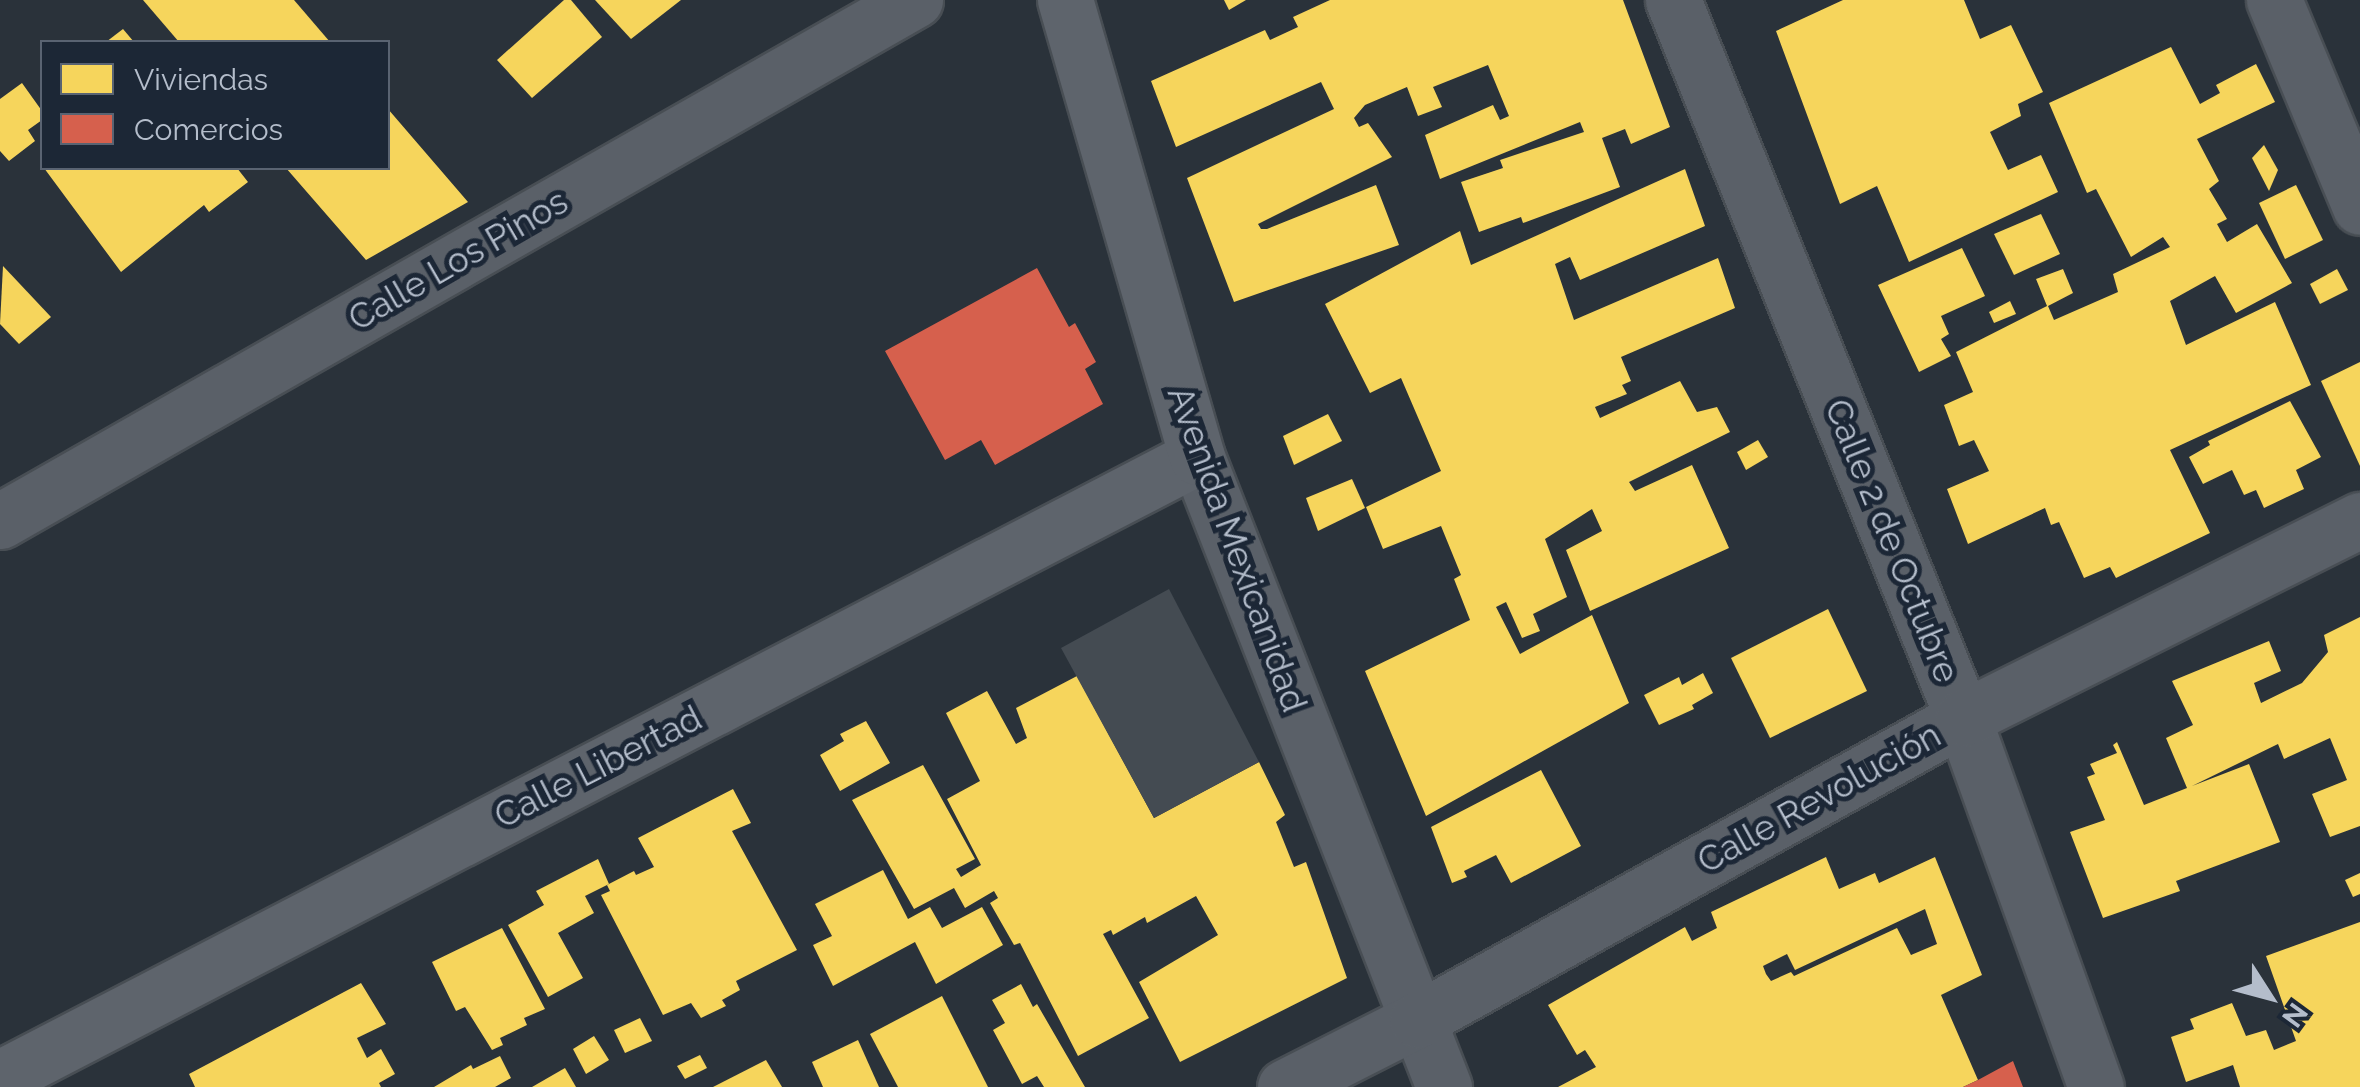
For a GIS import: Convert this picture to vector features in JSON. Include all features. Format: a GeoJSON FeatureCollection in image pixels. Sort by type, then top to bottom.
{"type":"FeatureCollection","features":[{"type":"Feature","properties":{"kind":"main road","name":"Avenida Mexicanidad"},"geometry":{"type":"LineString","coordinates":[[1066,0],[1197,457]]}},
{"type":"Feature","properties":{"kind":"main road","name":"Calle Libertad"},"geometry":{"type":"LineString","coordinates":[[0,1078],[1197,457]]}},
{"type":"Feature","properties":{"kind":"street","name":"Calle Los Pinos"},"geometry":{"type":"LineString","coordinates":[[0,521],[915,0]]}},
{"type":"Feature","properties":{"kind":"street","name":"Calle 2 de Octubre"},"geometry":{"type":"LineString","coordinates":[[1673,0],[1964,718],[2096,1087]]}},
{"type":"Feature","properties":{"kind":"street"},"geometry":{"type":"LineString","coordinates":[[2274,0],[2360,207]]}},
{"type":"Feature","properties":{"kind":"street","name":"Avenida Mexicanidad"},"geometry":{"type":"LineString","coordinates":[[1197,457],[1444,1087]]}},
{"type":"Feature","properties":{"kind":"street","name":"Calle Revolución"},"geometry":{"type":"LineString","coordinates":[[1285,1087],[1417,1020],[1964,718],[2360,520]]}},
{"type":"Feature","properties":{"kind":"building: Viviendas"},"geometry":{"type":"Polygon","coordinates":[[[143,0],[294,0],[328,40],[177,40],[143,0]]]}},
{"type":"Feature","properties":{"kind":"building: Viviendas"},"geometry":{"type":"Polygon","coordinates":[[[564,0],[571,0],[602,37],[532,98],[497,60],[564,0]]]}},
{"type":"Feature","properties":{"kind":"building: Viviendas"},"geometry":{"type":"Polygon","coordinates":[[[595,0],[681,0],[631,39],[595,0]]]}},
{"type":"Feature","properties":{"kind":"building: Viviendas"},"geometry":{"type":"Polygon","coordinates":[[[1224,0],[1246,0],[1229,10],[1224,0]]]}},
{"type":"Feature","properties":{"kind":"building: Viviendas"},"geometry":{"type":"Polygon","coordinates":[[[1330,0],[1623,0],[1670,127],[1631,144],[1625,129],[1602,138],[1620,187],[1523,223],[1521,217],[1479,232],[1461,182],[1503,168],[1500,160],[1584,132],[1580,122],[1440,179],[1425,135],[1493,105],[1500,120],[1509,116],[1488,65],[1433,87],[1442,107],[1418,116],[1407,87],[1365,105],[1354,118],[1359,127],[1368,123],[1392,157],[1258,224],[1267,229],[1376,185],[1399,245],[1234,302],[1187,178],[1334,109],[1321,82],[1176,147],[1151,81],[1265,30],[1270,40],[1298,27],[1293,17],[1330,0]]]}},
{"type":"Feature","properties":{"kind":"building: Viviendas"},"geometry":{"type":"Polygon","coordinates":[[[1843,0],[1964,0],[1980,39],[2011,25],[2043,92],[2018,104],[2021,116],[1990,132],[2008,170],[2041,155],[2058,192],[1909,262],[1877,186],[1840,204],[1776,31],[1843,0]]]}},
{"type":"Feature","properties":{"kind":"building: Viviendas"},"geometry":{"type":"Polygon","coordinates":[[[123,29],[132,40],[109,40],[123,29]]]}},
{"type":"Feature","properties":{"kind":"building: Viviendas"},"geometry":{"type":"Polygon","coordinates":[[[2171,47],[2200,104],[2220,93],[2216,85],[2256,64],[2275,102],[2197,139],[2219,181],[2209,189],[2227,219],[2217,224],[2227,242],[2257,224],[2292,283],[2236,313],[2215,276],[2170,301],[2186,345],[2275,302],[2311,385],[2170,450],[2210,533],[2116,578],[2110,567],[2084,578],[2059,522],[2051,525],[2045,508],[1968,544],[1947,489],[1989,471],[1974,440],[1959,446],[1944,405],[1973,392],[1956,352],[2047,306],[2036,279],[2063,269],[2073,293],[2048,306],[2054,320],[2118,292],[2113,274],[2170,247],[2163,237],[2131,257],[2096,189],[2087,193],[2049,103],[2171,47]]]}},
{"type":"Feature","properties":{"kind":"building: Viviendas"},"geometry":{"type":"Polygon","coordinates":[[[22,83],[40,108],[40,121],[28,130],[35,141],[9,161],[0,151],[0,99],[22,83]]]}},
{"type":"Feature","properties":{"kind":"building: Viviendas"},"geometry":{"type":"Polygon","coordinates":[[[390,111],[468,202],[366,260],[288,170],[390,170],[390,111]]]}},
{"type":"Feature","properties":{"kind":"building: Viviendas"},"geometry":{"type":"Polygon","coordinates":[[[2264,145],[2278,170],[2269,191],[2252,158],[2264,145]]]}},
{"type":"Feature","properties":{"kind":"building: Viviendas"},"geometry":{"type":"Polygon","coordinates":[[[1685,169],[1705,226],[1580,280],[1570,257],[1555,264],[1574,320],[1718,258],[1735,308],[1621,357],[1631,381],[1622,385],[1627,394],[1595,407],[1600,418],[1680,381],[1697,412],[1717,407],[1730,432],[1629,482],[1635,491],[1692,465],[1729,548],[1590,611],[1566,550],[1602,531],[1592,509],[1545,539],[1567,597],[1533,614],[1540,631],[1522,638],[1506,602],[1496,607],[1520,654],[1592,615],[1629,703],[1426,816],[1365,671],[1470,620],[1454,579],[1461,575],[1441,526],[1383,549],[1366,507],[1441,471],[1401,378],[1370,393],[1325,304],[1460,231],[1471,265],[1685,169]]]}},
{"type":"Feature","properties":{"kind":"building: Viviendas"},"geometry":{"type":"Polygon","coordinates":[[[45,170],[239,170],[248,182],[209,212],[204,205],[121,272],[45,170]]]}},
{"type":"Feature","properties":{"kind":"building: Viviendas"},"geometry":{"type":"Polygon","coordinates":[[[2296,185],[2323,240],[2285,259],[2259,203],[2296,185]]]}},
{"type":"Feature","properties":{"kind":"building: Viviendas"},"geometry":{"type":"Polygon","coordinates":[[[2041,214],[2060,254],[2014,275],[1994,234],[2041,214]]]}},
{"type":"Feature","properties":{"kind":"building: Viviendas"},"geometry":{"type":"Polygon","coordinates":[[[1962,248],[1985,296],[1941,316],[1949,334],[1941,339],[1951,356],[1919,372],[1878,285],[1962,248]]]}},
{"type":"Feature","properties":{"kind":"building: Viviendas"},"geometry":{"type":"Polygon","coordinates":[[[3,266],[51,317],[19,344],[0,324],[3,266]]]}},
{"type":"Feature","properties":{"kind":"building: Viviendas"},"geometry":{"type":"Polygon","coordinates":[[[2337,269],[2348,290],[2320,304],[2310,284],[2337,269]]]}},
{"type":"Feature","properties":{"kind":"building: Viviendas"},"geometry":{"type":"Polygon","coordinates":[[[2010,301],[2016,314],[1994,323],[1989,312],[2010,301]]]}},
{"type":"Feature","properties":{"kind":"building: Viviendas"},"geometry":{"type":"Polygon","coordinates":[[[2360,362],[2360,466],[2321,381],[2360,362]]]}},
{"type":"Feature","properties":{"kind":"building: Viviendas"},"geometry":{"type":"Polygon","coordinates":[[[2290,401],[2321,457],[2296,470],[2304,489],[2264,508],[2256,490],[2244,495],[2232,470],[2203,484],[2189,457],[2210,445],[2208,441],[2290,401]]]}},
{"type":"Feature","properties":{"kind":"building: Viviendas"},"geometry":{"type":"Polygon","coordinates":[[[1328,414],[1342,441],[1294,465],[1283,436],[1328,414]]]}},
{"type":"Feature","properties":{"kind":"building: Viviendas"},"geometry":{"type":"Polygon","coordinates":[[[1758,440],[1768,457],[1746,470],[1737,452],[1758,440]]]}},
{"type":"Feature","properties":{"kind":"building: Viviendas"},"geometry":{"type":"Polygon","coordinates":[[[1352,479],[1365,508],[1318,531],[1306,498],[1352,479]]]}},
{"type":"Feature","properties":{"kind":"building: Viviendas"},"geometry":{"type":"Polygon","coordinates":[[[1828,609],[1867,691],[1770,738],[1731,658],[1828,609]]]}},
{"type":"Feature","properties":{"kind":"building: Viviendas"},"geometry":{"type":"Polygon","coordinates":[[[2360,617],[2360,826],[2330,837],[2312,794],[2347,780],[2330,738],[2284,759],[2278,744],[2192,786],[2249,764],[2280,842],[2176,881],[2180,891],[2103,918],[2070,832],[2105,820],[2087,777],[2095,774],[2090,764],[2117,753],[2113,745],[2117,742],[2144,805],[2187,788],[2166,738],[2193,725],[2172,681],[2269,641],[2281,671],[2254,683],[2261,703],[2302,683],[2328,652],[2324,635],[2360,617]]]}},
{"type":"Feature","properties":{"kind":"building: Viviendas"},"geometry":{"type":"Polygon","coordinates":[[[1703,673],[1713,693],[1692,705],[1694,709],[1659,725],[1644,695],[1679,677],[1682,685],[1703,673]]]}},
{"type":"Feature","properties":{"kind":"building: Viviendas"},"geometry":{"type":"Polygon","coordinates":[[[1077,676],[1154,818],[1259,762],[1285,815],[1276,822],[1294,867],[1306,862],[1347,978],[1180,1062],[1139,982],[1218,935],[1196,896],[1147,923],[1145,917],[1113,935],[1111,930],[1103,934],[1149,1018],[1078,1056],[1020,943],[1014,945],[990,903],[998,898],[994,891],[965,908],[954,888],[914,909],[852,800],[923,765],[975,859],[956,869],[961,877],[981,865],[947,799],[980,781],[946,713],[987,691],[1016,744],[1027,738],[1016,708],[1077,676]]]}},
{"type":"Feature","properties":{"kind":"building: Viviendas"},"geometry":{"type":"Polygon","coordinates":[[[866,721],[890,763],[840,791],[820,755],[844,741],[840,734],[866,721]]]}},
{"type":"Feature","properties":{"kind":"building: Viviendas"},"geometry":{"type":"Polygon","coordinates":[[[1541,770],[1581,846],[1511,883],[1496,855],[1464,871],[1467,877],[1452,883],[1431,827],[1541,770]]]}},
{"type":"Feature","properties":{"kind":"building: Viviendas"},"geometry":{"type":"Polygon","coordinates":[[[733,789],[751,823],[732,831],[797,950],[736,981],[740,990],[722,1000],[726,1006],[701,1018],[691,1003],[663,1015],[601,895],[610,891],[607,885],[634,871],[636,875],[654,867],[638,838],[733,789]]]}},
{"type":"Feature","properties":{"kind":"building: Viviendas"},"geometry":{"type":"Polygon","coordinates":[[[1826,857],[1839,889],[1875,873],[1879,883],[1935,857],[1982,975],[1941,995],[1978,1080],[1963,1087],[1558,1087],[1596,1067],[1585,1050],[1577,1055],[1548,1005],[1685,927],[1692,941],[1717,928],[1711,912],[1826,857]],[[1925,909],[1795,970],[1787,954],[1763,966],[1771,981],[1791,972],[1794,976],[1897,928],[1911,955],[1937,944],[1925,909]]]}},
{"type":"Feature","properties":{"kind":"building: Viviendas"},"geometry":{"type":"Polygon","coordinates":[[[598,859],[609,884],[585,896],[594,913],[558,933],[583,978],[548,997],[508,925],[544,905],[536,891],[598,859]]]}},
{"type":"Feature","properties":{"kind":"building: Viviendas"},"geometry":{"type":"Polygon","coordinates":[[[883,870],[908,919],[930,907],[942,928],[982,907],[1003,945],[936,984],[915,942],[833,986],[813,945],[832,936],[815,904],[883,870]]]}},
{"type":"Feature","properties":{"kind":"building: Viviendas"},"geometry":{"type":"Polygon","coordinates":[[[2360,873],[2360,894],[2353,897],[2345,880],[2360,873]]]}},
{"type":"Feature","properties":{"kind":"building: Viviendas"},"geometry":{"type":"Polygon","coordinates":[[[2360,922],[2360,1087],[2240,1087],[2233,1065],[2186,1082],[2171,1037],[2194,1029],[2190,1019],[2232,1003],[2246,1036],[2266,1030],[2274,1050],[2296,1041],[2266,956],[2360,922]]]}},
{"type":"Feature","properties":{"kind":"building: Viviendas"},"geometry":{"type":"Polygon","coordinates":[[[502,928],[545,1009],[524,1018],[527,1025],[500,1038],[503,1045],[492,1050],[465,1007],[456,1011],[432,962],[502,928]]]}},
{"type":"Feature","properties":{"kind":"building: Viviendas"},"geometry":{"type":"Polygon","coordinates":[[[361,983],[386,1024],[357,1038],[367,1058],[381,1049],[395,1074],[379,1083],[381,1087],[195,1087],[189,1074],[361,983]]]}},
{"type":"Feature","properties":{"kind":"building: Viviendas"},"geometry":{"type":"Polygon","coordinates":[[[1021,984],[1033,1007],[1037,1004],[1085,1087],[1044,1087],[1037,1076],[1022,1084],[993,1030],[1005,1023],[992,1000],[1021,984]]]}},
{"type":"Feature","properties":{"kind":"building: Viviendas"},"geometry":{"type":"Polygon","coordinates":[[[942,996],[988,1087],[898,1087],[870,1034],[942,996]]]}},
{"type":"Feature","properties":{"kind":"building: Viviendas"},"geometry":{"type":"Polygon","coordinates":[[[640,1018],[652,1041],[625,1053],[614,1030],[640,1018]]]}},
{"type":"Feature","properties":{"kind":"building: Viviendas"},"geometry":{"type":"Polygon","coordinates":[[[594,1036],[609,1060],[586,1074],[573,1049],[594,1036]]]}},
{"type":"Feature","properties":{"kind":"building: Viviendas"},"geometry":{"type":"Polygon","coordinates":[[[858,1040],[879,1087],[823,1087],[812,1062],[858,1040]]]}},
{"type":"Feature","properties":{"kind":"building: Viviendas"},"geometry":{"type":"Polygon","coordinates":[[[700,1055],[707,1068],[685,1079],[677,1066],[700,1055]]]}},
{"type":"Feature","properties":{"kind":"building: Viviendas"},"geometry":{"type":"Polygon","coordinates":[[[500,1056],[511,1078],[495,1087],[434,1087],[471,1065],[473,1069],[500,1056]]]}},
{"type":"Feature","properties":{"kind":"building: Viviendas"},"geometry":{"type":"Polygon","coordinates":[[[766,1060],[782,1087],[713,1087],[766,1060]]]}},
{"type":"Feature","properties":{"kind":"building: Viviendas"},"geometry":{"type":"Polygon","coordinates":[[[565,1068],[576,1087],[532,1087],[565,1068]]]}},
{"type":"Feature","properties":{"kind":"building: Comercios"},"geometry":{"type":"Polygon","coordinates":[[[1037,268],[1069,327],[1075,323],[1096,362],[1085,369],[1103,404],[995,465],[981,440],[945,460],[885,351],[1037,268]]]}},
{"type":"Feature","properties":{"kind":"building: Comercios"},"geometry":{"type":"Polygon","coordinates":[[[2013,1061],[2023,1087],[1963,1087],[1978,1080],[2013,1061]]]}},
{"type":"Feature","properties":{"kind":"building: Otros"},"geometry":{"type":"Polygon","coordinates":[[[1169,589],[1259,762],[1154,818],[1061,648],[1169,589]]]}}]}
